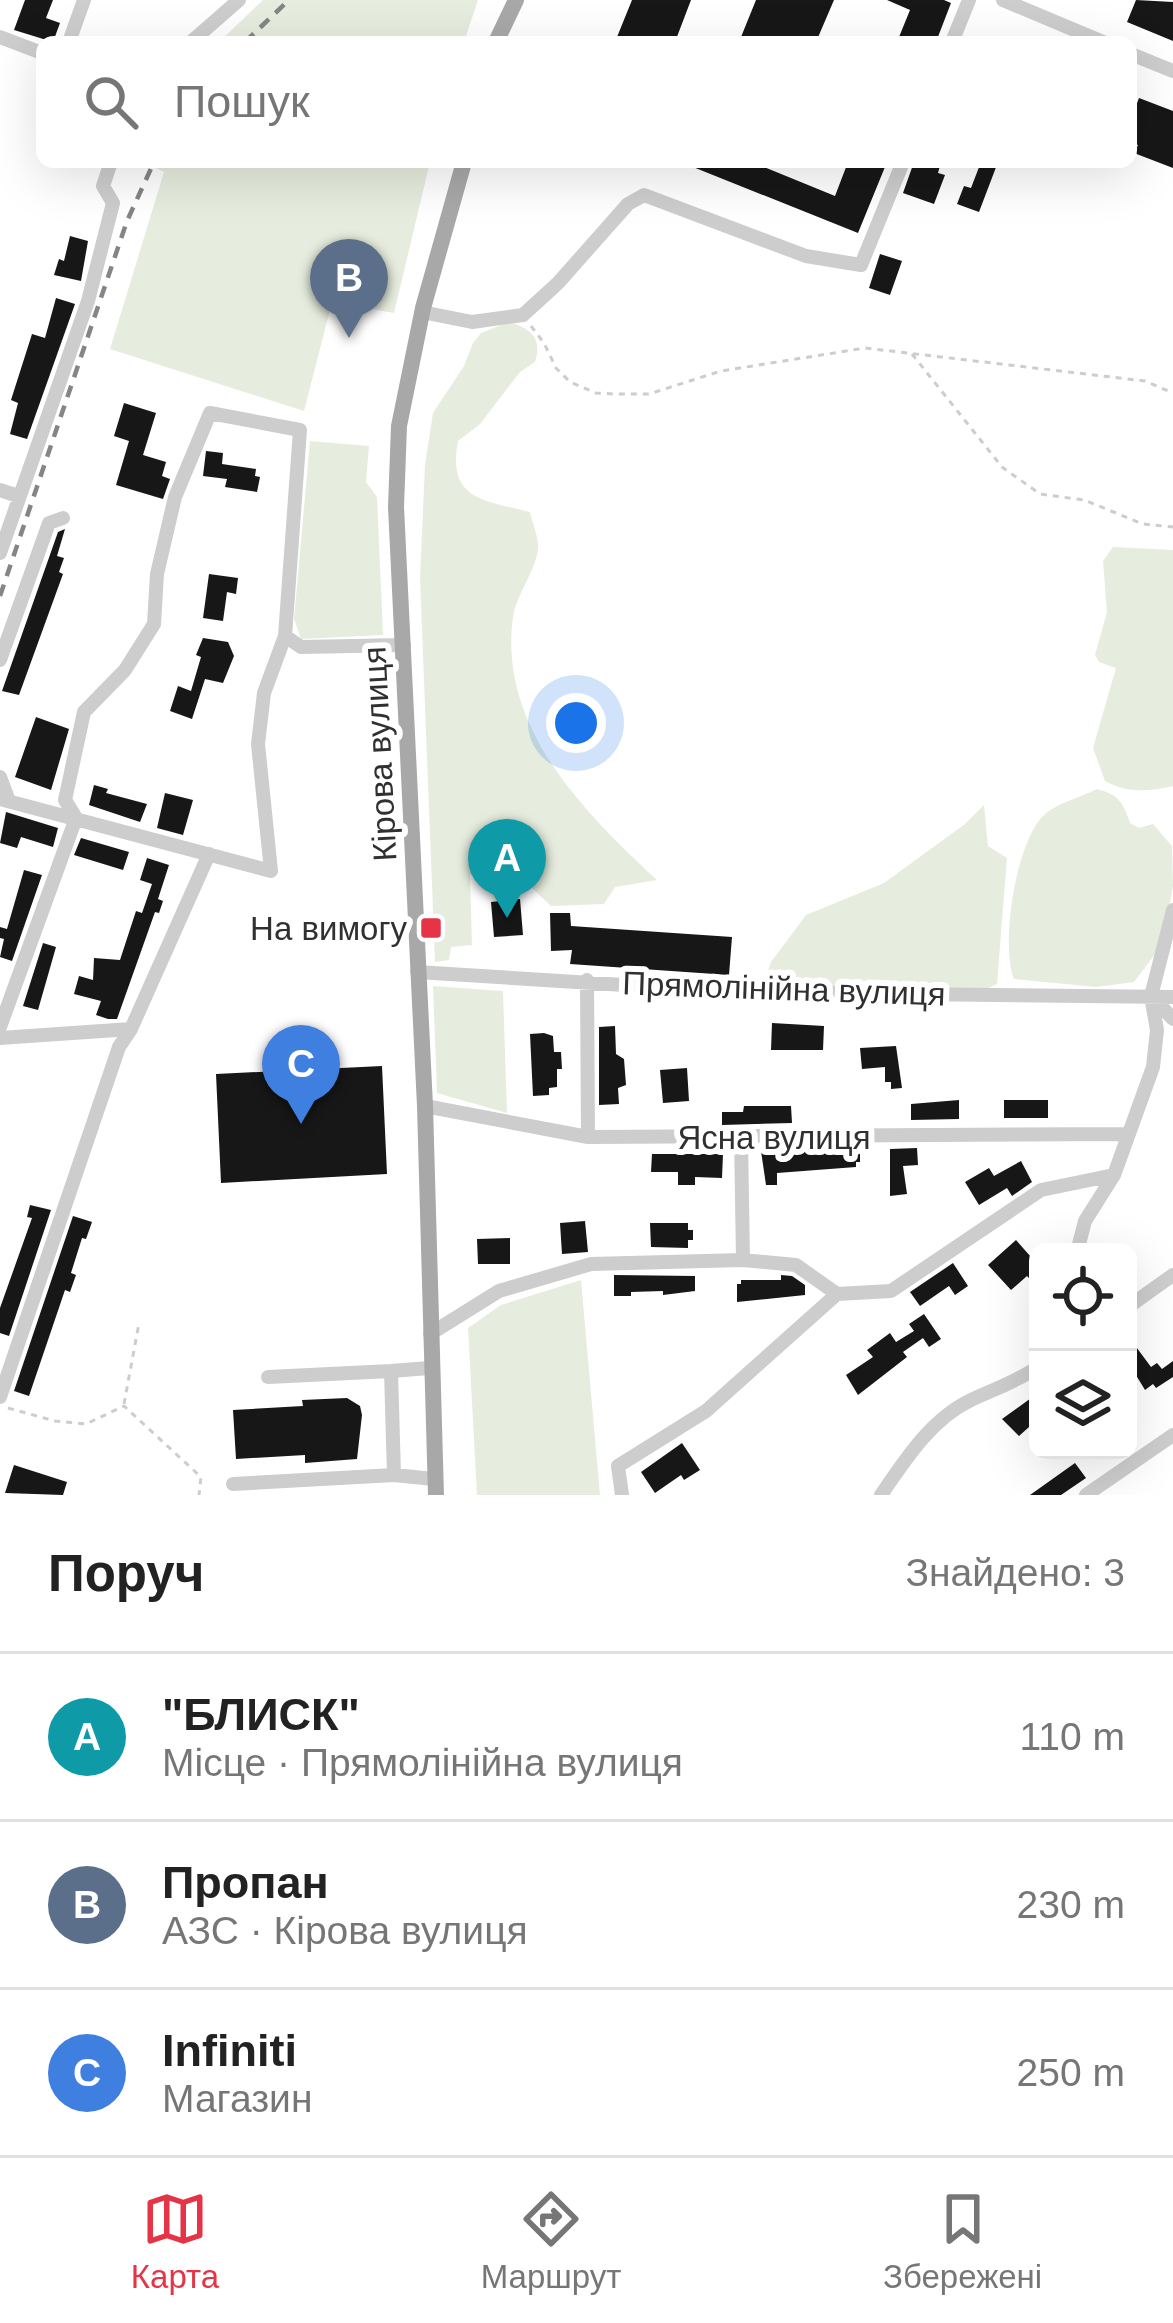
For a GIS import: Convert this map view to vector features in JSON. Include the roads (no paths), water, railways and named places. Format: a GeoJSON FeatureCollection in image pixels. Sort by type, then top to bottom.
{"type":"FeatureCollection","features":[{"type":"Feature","properties":{"kind":"main road"},"geometry":{"type":"LineString","coordinates":[[499,36],[516,0]]}},
{"type":"Feature","properties":{"kind":"main road","name":"Кірова вулиця"},"geometry":{"type":"LineString","coordinates":[[435,1487],[425,1106],[396,507],[399,426],[422,312],[462,168]]}},
{"type":"Feature","properties":{"kind":"street"},"geometry":{"type":"LineString","coordinates":[[71,36],[84,0]]}},
{"type":"Feature","properties":{"kind":"street"},"geometry":{"type":"LineString","coordinates":[[198,36],[239,0]]}},
{"type":"Feature","properties":{"kind":"street"},"geometry":{"type":"LineString","coordinates":[[954,36],[969,0]]}},
{"type":"Feature","properties":{"kind":"street"},"geometry":{"type":"LineString","coordinates":[[1003,0],[1089,36]]}},
{"type":"Feature","properties":{"kind":"street"},"geometry":{"type":"LineString","coordinates":[[0,37],[36,51]]}},
{"type":"Feature","properties":{"kind":"street"},"geometry":{"type":"LineString","coordinates":[[1137,56],[1173,71]]}},
{"type":"Feature","properties":{"kind":"street"},"geometry":{"type":"LineString","coordinates":[[0,553],[88,301],[112,203],[103,186],[109,168]]}},
{"type":"Feature","properties":{"kind":"street"},"geometry":{"type":"LineString","coordinates":[[422,312],[472,322],[523,315],[628,204],[644,195],[806,256],[861,266],[901,168]]}},
{"type":"Feature","properties":{"kind":"street"},"geometry":{"type":"LineString","coordinates":[[0,777],[5,800],[271,871],[258,744],[265,693],[285,636],[300,430],[210,413],[175,497],[157,574],[154,624],[125,670],[84,712],[65,800],[76,818]]}},
{"type":"Feature","properties":{"kind":"street"},"geometry":{"type":"LineString","coordinates":[[0,490],[18,496]]}},
{"type":"Feature","properties":{"kind":"street"},"geometry":{"type":"LineString","coordinates":[[0,659],[50,523],[63,518]]}},
{"type":"Feature","properties":{"kind":"street"},"geometry":{"type":"LineString","coordinates":[[285,636],[301,647],[404,644]]}},
{"type":"Feature","properties":{"kind":"street"},"geometry":{"type":"LineString","coordinates":[[0,1027],[76,818]]}},
{"type":"Feature","properties":{"kind":"street"},"geometry":{"type":"LineString","coordinates":[[0,1402],[112,1065],[209,854]]}},
{"type":"Feature","properties":{"kind":"street"},"geometry":{"type":"LineString","coordinates":[[1079,1243],[1085,1221],[1114,1175],[1153,1066],[1157,1030],[1151,996],[1173,910]]}},
{"type":"Feature","properties":{"kind":"street","name":"Прямолінійна вулиця"},"geometry":{"type":"LineString","coordinates":[[417,972],[736,992],[1173,997]]}},
{"type":"Feature","properties":{"kind":"street"},"geometry":{"type":"LineString","coordinates":[[587,980],[587,1137]]}},
{"type":"Feature","properties":{"kind":"street"},"geometry":{"type":"LineString","coordinates":[[1151,996],[1173,1019]]}},
{"type":"Feature","properties":{"kind":"street"},"geometry":{"type":"LineString","coordinates":[[0,1038],[131,1029]]}},
{"type":"Feature","properties":{"kind":"street","name":"Ясна вулиця"},"geometry":{"type":"LineString","coordinates":[[425,1106],[587,1137],[1126,1134]]}},
{"type":"Feature","properties":{"kind":"street"},"geometry":{"type":"LineString","coordinates":[[741,1137],[743,1260]]}},
{"type":"Feature","properties":{"kind":"street"},"geometry":{"type":"LineString","coordinates":[[430,1334],[499,1291],[591,1264],[743,1260],[796,1265],[837,1294],[891,1291],[1041,1190],[1114,1175]]}},
{"type":"Feature","properties":{"kind":"street"},"geometry":{"type":"LineString","coordinates":[[1137,1300],[1173,1275]]}},
{"type":"Feature","properties":{"kind":"street"},"geometry":{"type":"LineString","coordinates":[[622,1495],[619,1466],[706,1411],[837,1294]]}},
{"type":"Feature","properties":{"kind":"street"},"geometry":{"type":"LineString","coordinates":[[268,1377],[429,1367]]}},
{"type":"Feature","properties":{"kind":"street"},"geometry":{"type":"LineString","coordinates":[[391,1372],[394,1475]]}},
{"type":"Feature","properties":{"kind":"street"},"geometry":{"type":"LineString","coordinates":[[881,1495],[935,1425],[967,1402],[1029,1373]]}},
{"type":"Feature","properties":{"kind":"street"},"geometry":{"type":"LineString","coordinates":[[1086,1495],[1173,1435]]}},
{"type":"Feature","properties":{"kind":"street"},"geometry":{"type":"LineString","coordinates":[[233,1484],[394,1475],[435,1487]]}},
{"type":"Feature","properties":{"kind":"railway"},"geometry":{"type":"LineString","coordinates":[[251,36],[289,0]]}},
{"type":"Feature","properties":{"kind":"railway"},"geometry":{"type":"LineString","coordinates":[[0,596],[127,221],[151,168]]}},
{"type":"Feature","properties":{"kind":"place","name":"Пропан"},"geometry":{"type":"Point","coordinates":[349,338]}},
{"type":"Feature","properties":{"kind":"place","name":"\"БЛИСК\""},"geometry":{"type":"Point","coordinates":[507,918]}},
{"type":"Feature","properties":{"kind":"place","name":"На вимогу"},"geometry":{"type":"Point","coordinates":[431,928]}},
{"type":"Feature","properties":{"kind":"place","name":"Infiniti"},"geometry":{"type":"Point","coordinates":[301,1124]}}]}
